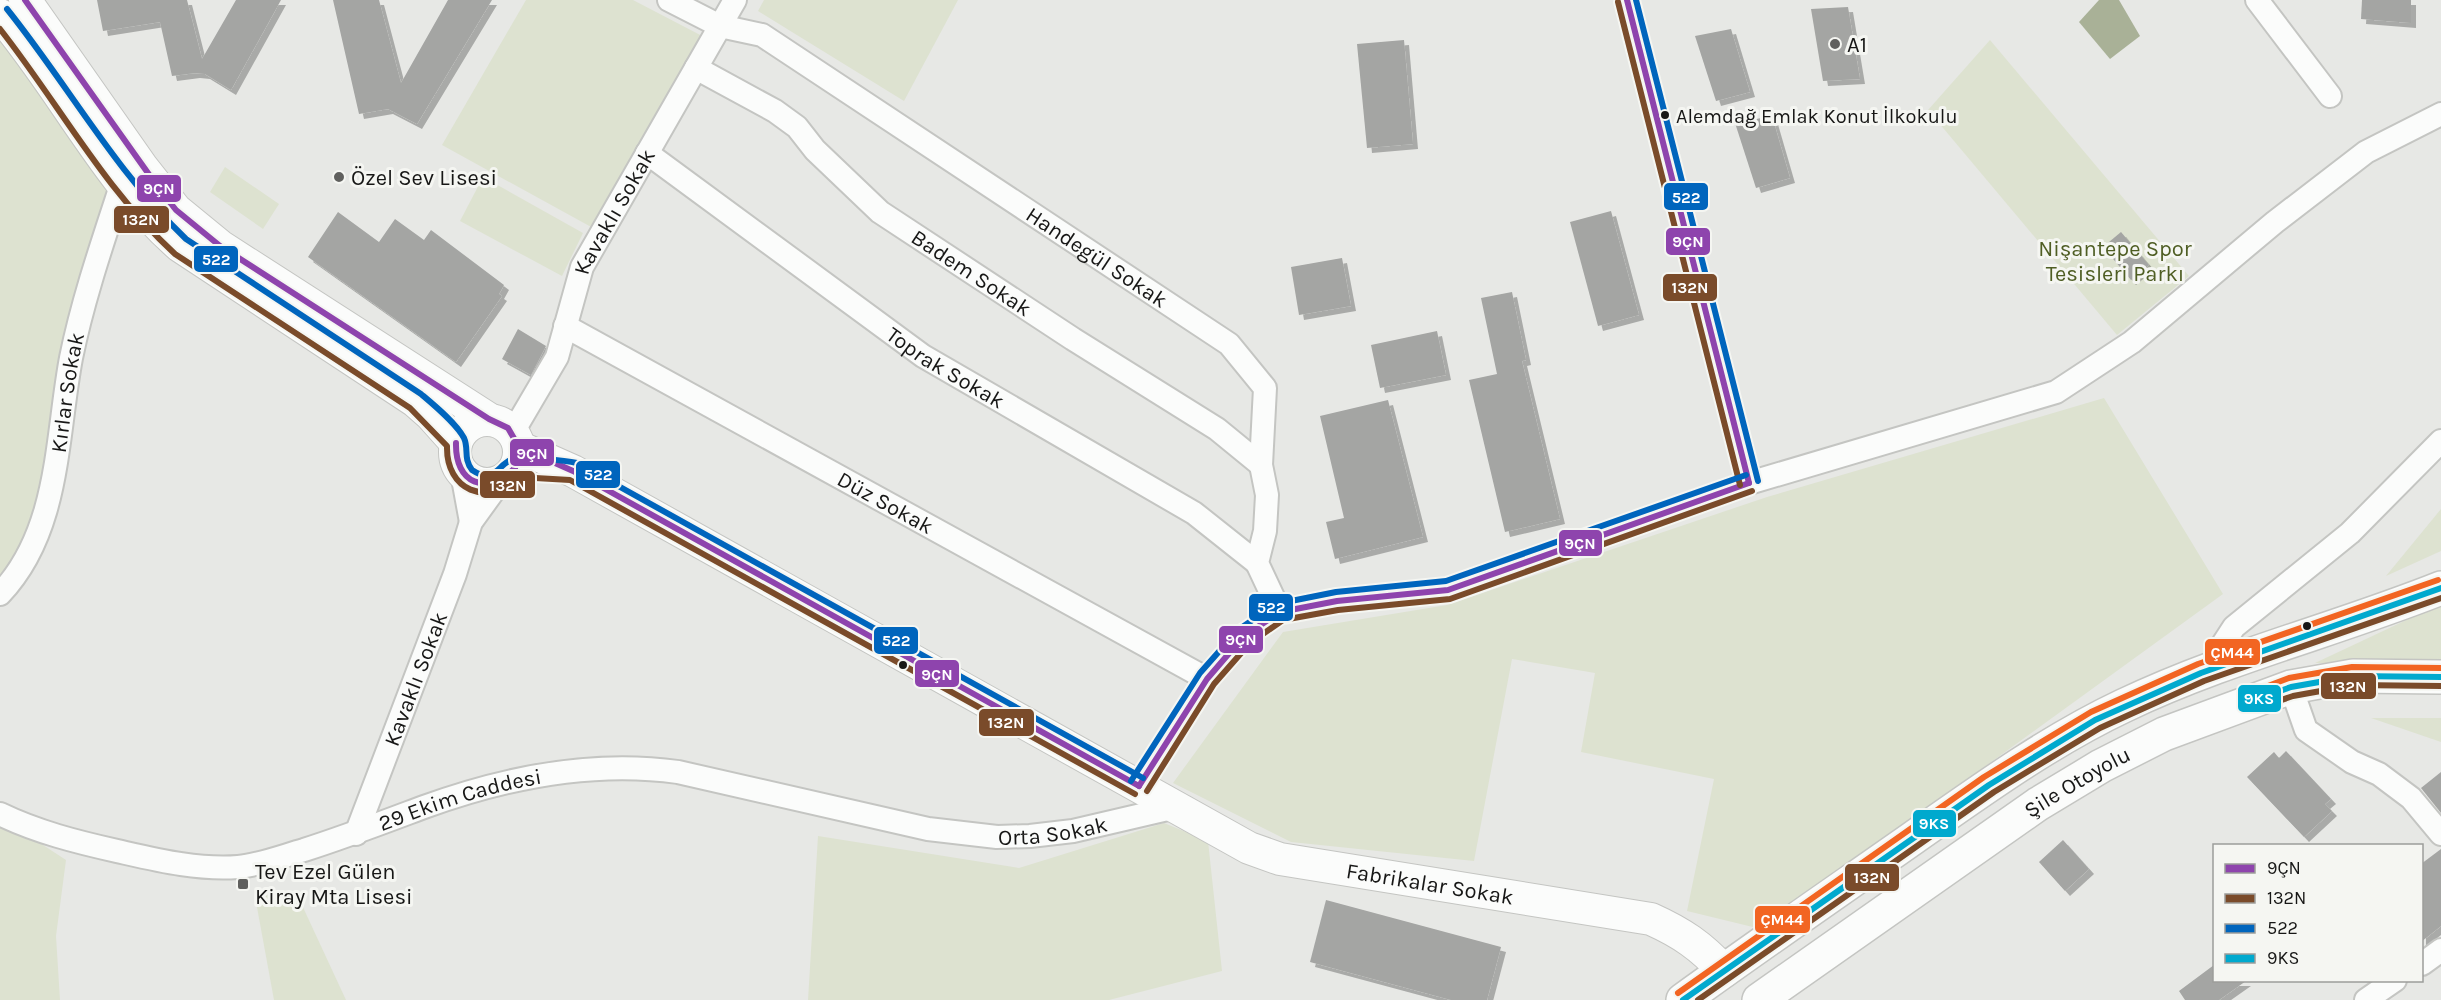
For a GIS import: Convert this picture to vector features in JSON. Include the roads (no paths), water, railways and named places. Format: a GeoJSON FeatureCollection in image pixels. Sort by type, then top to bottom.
{"type":"FeatureCollection","features":[{"type":"Feature","properties":{"kind":"highway","name":"Şile Otoyolu"},"geometry":{"type":"LineString","coordinates":[[1683,1000],[2032,757],[2122,706],[2216,667],[2385,610],[2441,588]]}},
{"type":"Feature","properties":{"kind":"highway","name":"Şile Otoyolu"},"geometry":{"type":"LineString","coordinates":[[1759,1000],[2038,804],[2101,766],[2164,734],[2291,687],[2353,676],[2441,677]]}},
{"type":"Feature","properties":{"kind":"main road"},"geometry":{"type":"LineString","coordinates":[[30,2],[142,167],[184,217],[220,246],[507,450]]}},
{"type":"Feature","properties":{"kind":"main road"},"geometry":{"type":"LineString","coordinates":[[0,15],[122,183],[160,229],[180,246],[415,401],[431,415],[479,484],[507,450]]}},
{"type":"Feature","properties":{"kind":"main road"},"geometry":{"type":"LineString","coordinates":[[459,458],[460,433],[478,421],[507,450]]}},
{"type":"Feature","properties":{"kind":"main road","name":"Fabrikalar Sokak"},"geometry":{"type":"LineString","coordinates":[[507,450],[573,471],[1250,848],[1280,859],[1651,920],[1677,931],[1704,949],[1724,971]]}},
{"type":"Feature","properties":{"kind":"street","name":"Handegül Sokak"},"geometry":{"type":"LineString","coordinates":[[669,0],[720,26],[762,34],[1229,344],[1264,388],[1262,465],[1267,495],[1265,531],[1257,563]]}},
{"type":"Feature","properties":{"kind":"street","name":"Kavaklı Sokak"},"geometry":{"type":"LineString","coordinates":[[356,834],[455,574],[471,522],[557,357],[571,299],[582,267],[735,0]]}},
{"type":"Feature","properties":{"kind":"street"},"geometry":{"type":"LineString","coordinates":[[1627,0],[1749,483]]}},
{"type":"Feature","properties":{"kind":"street"},"geometry":{"type":"LineString","coordinates":[[2257,0],[2330,96]]}},
{"type":"Feature","properties":{"kind":"street","name":"Badem Sokak"},"geometry":{"type":"LineString","coordinates":[[696,68],[775,111],[798,127],[815,150],[880,212],[1073,339],[1217,429],[1262,465]]}},
{"type":"Feature","properties":{"kind":"street"},"geometry":{"type":"LineString","coordinates":[[1138,786],[1207,679],[1244,636],[1280,612],[1337,601],[1448,590],[1749,483],[2056,392],[2132,342],[2275,222],[2366,152],[2441,114]]}},
{"type":"Feature","properties":{"kind":"street","name":"Toprak Sokak"},"geometry":{"type":"LineString","coordinates":[[647,153],[923,356],[1194,513],[1257,563]]}},
{"type":"Feature","properties":{"kind":"street","name":"Kırlar Sokak"},"geometry":{"type":"LineString","coordinates":[[0,594],[11,582],[24,561],[38,533],[51,495],[71,359],[84,303],[122,183]]}},
{"type":"Feature","properties":{"kind":"street","name":"Düz Sokak"},"geometry":{"type":"LineString","coordinates":[[566,326],[1207,679]]}},
{"type":"Feature","properties":{"kind":"street"},"geometry":{"type":"LineString","coordinates":[[2216,667],[2221,647],[2234,627],[2350,533],[2441,441]]}},
{"type":"Feature","properties":{"kind":"street"},"geometry":{"type":"LineString","coordinates":[[459,458],[471,522]]}},
{"type":"Feature","properties":{"kind":"street"},"geometry":{"type":"LineString","coordinates":[[1257,563],[1280,612]]}},
{"type":"Feature","properties":{"kind":"street"},"geometry":{"type":"LineString","coordinates":[[2291,687],[2306,730],[2352,762],[2379,774],[2411,798],[2441,834]]}},
{"type":"Feature","properties":{"kind":"street","name":"29 Ekim Caddesi"},"geometry":{"type":"LineString","coordinates":[[0,814],[25,826],[82,843],[191,866],[239,867],[279,858],[356,834],[426,806],[529,778],[582,770],[647,768],[678,772],[928,829]]}},
{"type":"Feature","properties":{"kind":"street","name":"Orta Sokak"},"geometry":{"type":"LineString","coordinates":[[928,829],[997,837],[1030,836],[1073,831],[1176,807]]}},
{"type":"Feature","properties":{"kind":"street"},"geometry":{"type":"LineString","coordinates":[[2423,963],[2441,950]]}},
{"type":"Feature","properties":{"kind":"street"},"geometry":{"type":"LineString","coordinates":[[2366,1000],[2393,982]]}},
{"type":"Feature","properties":{"kind":"place","name":"A1"},"geometry":{"type":"Point","coordinates":[1835,44]}},
{"type":"Feature","properties":{"kind":"place","name":"Alemdağ Emlak Konut İlkokulu"},"geometry":{"type":"Point","coordinates":[1665,115]}},
{"type":"Feature","properties":{"kind":"place","name":"Özel Sev Lisesi"},"geometry":{"type":"Point","coordinates":[339,177]}},
{"type":"Feature","properties":{"kind":"place","name":"Tev Ezel Gülen Kiray Mta Lisesi"},"geometry":{"type":"Point","coordinates":[243,884]}},
{"type":"Feature","properties":{"kind":"park label","name":"Nişantepe Spor Tesisleri Parkı"},"geometry":{"type":"Point","coordinates":[2115,260]}}]}
